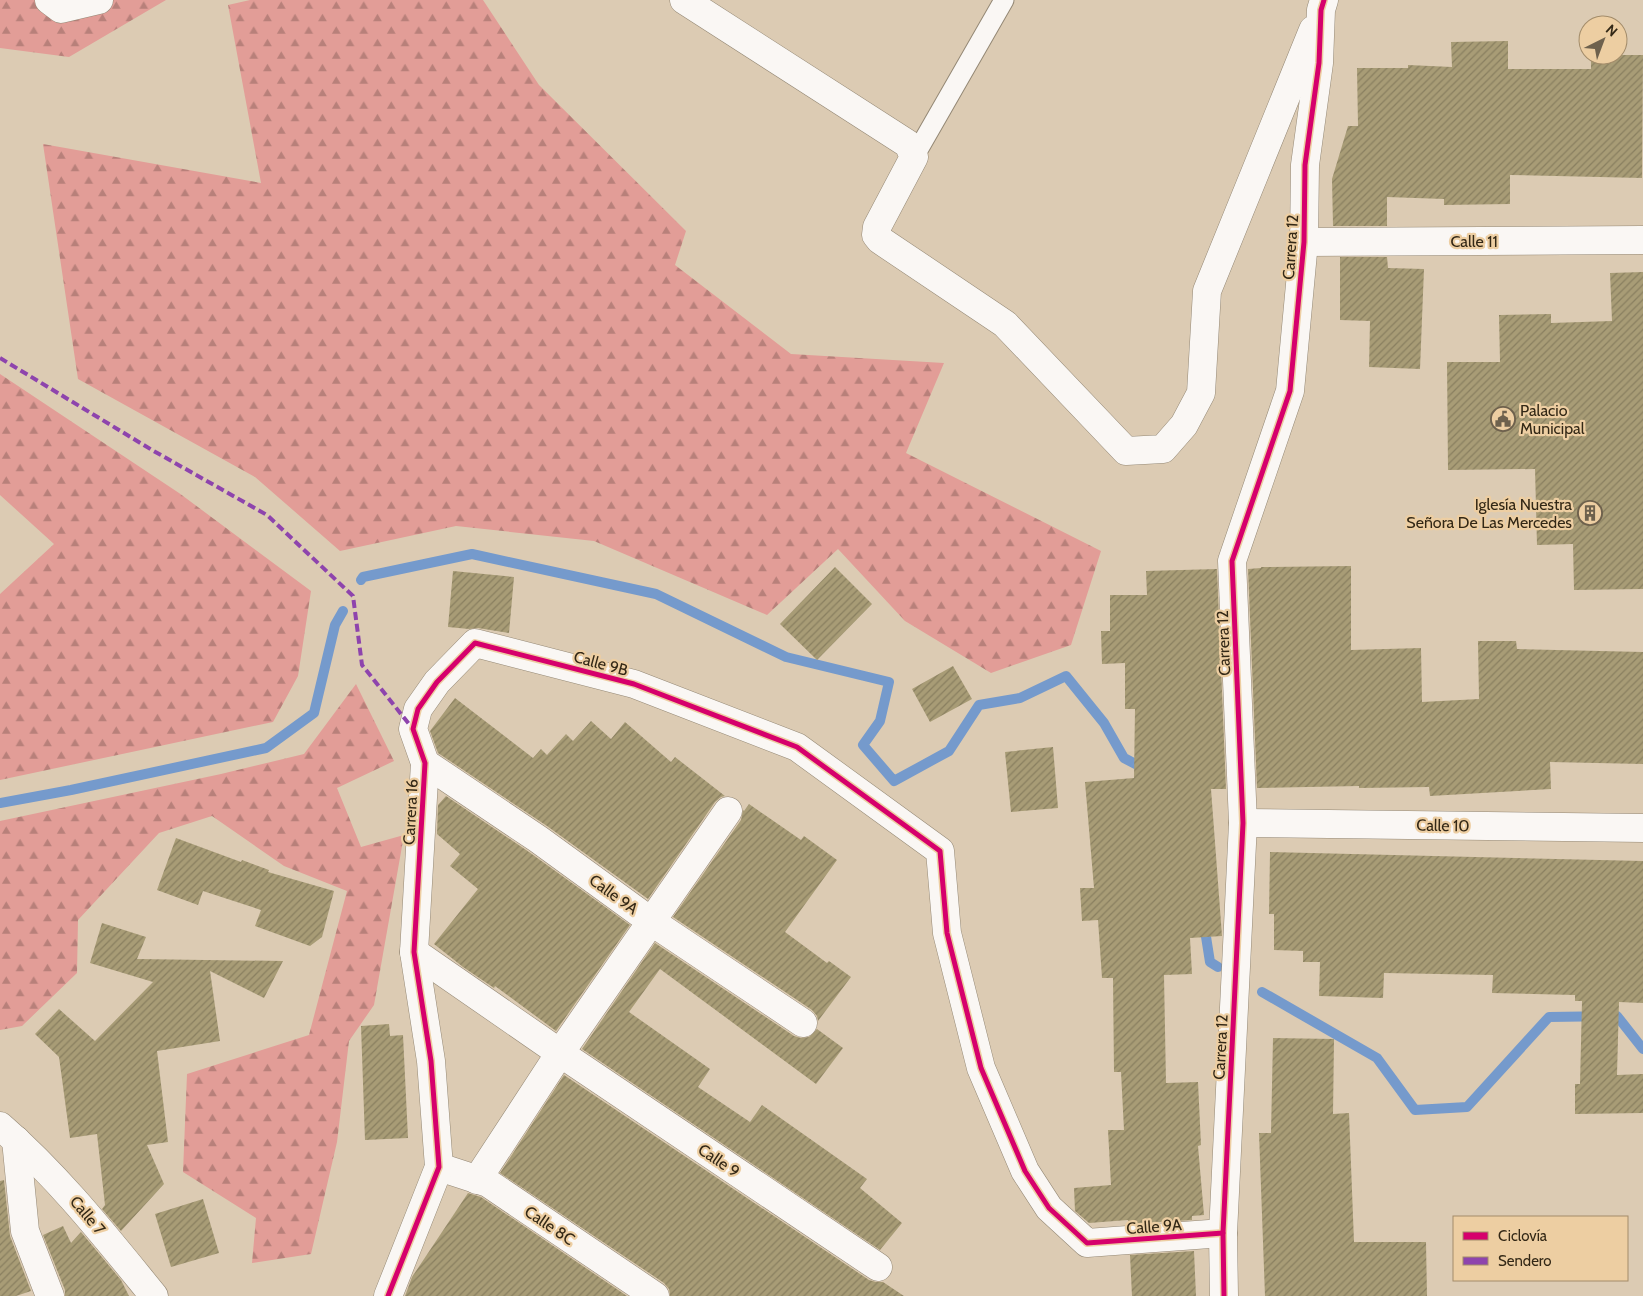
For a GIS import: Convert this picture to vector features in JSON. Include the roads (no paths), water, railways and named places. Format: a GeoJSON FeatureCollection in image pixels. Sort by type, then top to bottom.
{"type":"FeatureCollection","features":[{"type":"Feature","properties":{"kind":"street"},"geometry":{"type":"LineString","coordinates":[[49,0],[61,9],[99,0]]}},
{"type":"Feature","properties":{"kind":"street"},"geometry":{"type":"LineString","coordinates":[[684,0],[908,144],[914,158],[877,227],[876,235],[880,240],[1005,324],[1126,450],[1163,449],[1184,425],[1201,393],[1207,291],[1322,3]]}},
{"type":"Feature","properties":{"kind":"street","name":"Carrera 12"},"geometry":{"type":"LineString","coordinates":[[1224,1296],[1223,1234],[1243,823],[1232,561],[1290,391],[1304,242],[1306,165],[1318,63],[1322,3]]}},
{"type":"Feature","properties":{"kind":"street","name":"Calle 11"},"geometry":{"type":"LineString","coordinates":[[1304,242],[1643,240]]}},
{"type":"Feature","properties":{"kind":"street","name":"Calle 9B"},"geometry":{"type":"LineString","coordinates":[[437,682],[476,643],[634,684],[797,747],[940,851],[947,933],[981,1068],[1025,1171],[1049,1208],[1087,1244]]}},
{"type":"Feature","properties":{"kind":"street","name":"Carrera 16"},"geometry":{"type":"LineString","coordinates":[[437,682],[418,709],[413,729],[425,763],[414,952],[431,1061],[439,1166]]}},
{"type":"Feature","properties":{"kind":"street","name":"Calle 9A"},"geometry":{"type":"LineString","coordinates":[[425,763],[538,839],[652,922],[803,1023]]}},
{"type":"Feature","properties":{"kind":"street"},"geometry":{"type":"LineString","coordinates":[[477,1180],[560,1053],[728,811]]}},
{"type":"Feature","properties":{"kind":"street","name":"Calle 10"},"geometry":{"type":"LineString","coordinates":[[1243,823],[1643,828]]}},
{"type":"Feature","properties":{"kind":"street","name":"Calle 9"},"geometry":{"type":"LineString","coordinates":[[414,952],[560,1053],[878,1267]]}},
{"type":"Feature","properties":{"kind":"street"},"geometry":{"type":"LineString","coordinates":[[8,1133],[25,1231],[50,1296]]}},
{"type":"Feature","properties":{"kind":"street","name":"Calle 7"},"geometry":{"type":"LineString","coordinates":[[8,1133],[77,1201],[154,1296]]}},
{"type":"Feature","properties":{"kind":"street"},"geometry":{"type":"LineString","coordinates":[[388,1296],[439,1166]]}},
{"type":"Feature","properties":{"kind":"street","name":"Calle 8C"},"geometry":{"type":"LineString","coordinates":[[439,1166],[488,1183],[655,1296]]}},
{"type":"Feature","properties":{"kind":"street","name":"Calle 9A"},"geometry":{"type":"LineString","coordinates":[[1087,1244],[1223,1234]]}},
{"type":"Feature","properties":{"kind":"lane"},"geometry":{"type":"LineString","coordinates":[[914,158],[1004,0]]}},
{"type":"Feature","properties":{"kind":"waterway"},"geometry":{"type":"LineString","coordinates":[[361,580],[363,577],[472,554],[656,594],[786,657],[889,682],[880,721],[863,745],[894,781],[949,751],[979,705],[1020,698],[1066,676],[1104,723],[1124,758],[1147,770]]}},
{"type":"Feature","properties":{"kind":"waterway"},"geometry":{"type":"LineString","coordinates":[[0,803],[71,790],[266,748],[314,713],[335,625],[343,611]]}},
{"type":"Feature","properties":{"kind":"waterway"},"geometry":{"type":"LineString","coordinates":[[1204,924],[1210,962],[1218,967]]}},
{"type":"Feature","properties":{"kind":"waterway"},"geometry":{"type":"LineString","coordinates":[[1262,992],[1377,1058],[1415,1110],[1467,1107],[1549,1017],[1617,1016],[1643,1049]]}},
{"type":"Feature","properties":{"kind":"place","name":"Palacio Municipal"},"geometry":{"type":"Point","coordinates":[1503,419]}},
{"type":"Feature","properties":{"kind":"place","name":"Iglesía Nuestra Señora De Las Mercedes"},"geometry":{"type":"Point","coordinates":[1590,513]}}]}
